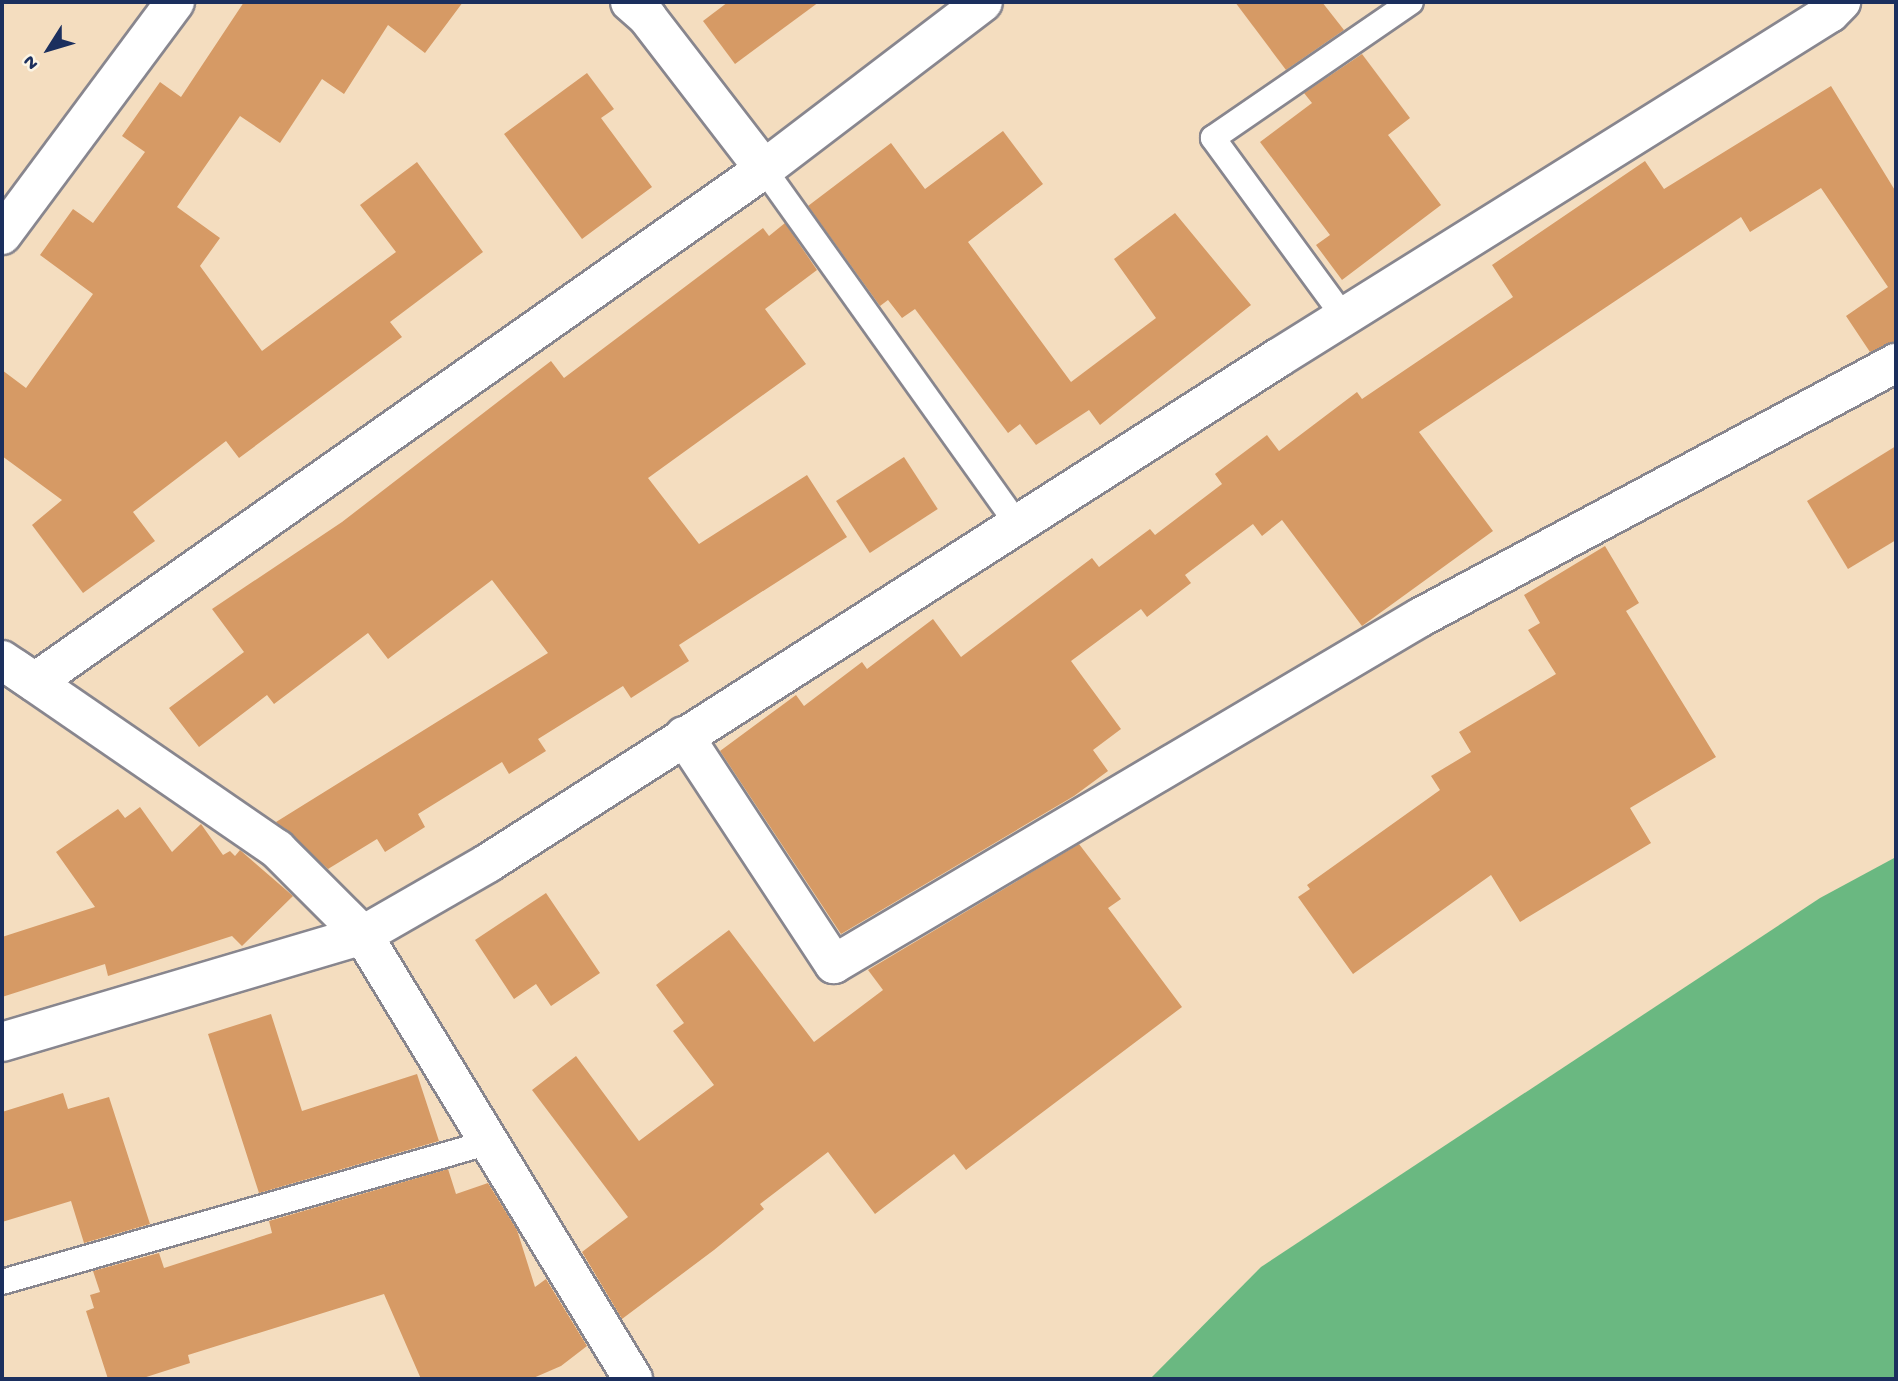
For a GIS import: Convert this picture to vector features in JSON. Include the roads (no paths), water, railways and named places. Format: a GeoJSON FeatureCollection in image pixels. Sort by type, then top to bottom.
{"type":"FeatureCollection","features":[{"type":"Feature","properties":{"kind":"street"},"geometry":{"type":"LineString","coordinates":[[2,235],[175,2]]}},
{"type":"Feature","properties":{"kind":"street"},"geometry":{"type":"LineString","coordinates":[[630,2],[647,16],[764,169]]}},
{"type":"Feature","properties":{"kind":"street"},"geometry":{"type":"LineString","coordinates":[[35,682],[764,169],[983,2]]}},
{"type":"Feature","properties":{"kind":"street"},"geometry":{"type":"LineString","coordinates":[[2,1042],[363,935],[488,863],[684,736],[1019,527],[1344,317],[1830,13],[1841,2]]}},
{"type":"Feature","properties":{"kind":"street"},"geometry":{"type":"LineString","coordinates":[[684,736],[834,964],[1421,617],[1896,363]]}},
{"type":"Feature","properties":{"kind":"street"},"geometry":{"type":"LineString","coordinates":[[2,660],[277,849],[363,935],[634,1379]]}},
{"type":"Feature","properties":{"kind":"lane"},"geometry":{"type":"LineString","coordinates":[[1344,317],[1213,138],[1411,2]]}},
{"type":"Feature","properties":{"kind":"lane"},"geometry":{"type":"LineString","coordinates":[[764,169],[1019,527]]}},
{"type":"Feature","properties":{"kind":"lane"},"geometry":{"type":"LineString","coordinates":[[2,1282],[490,1142]]}}]}
